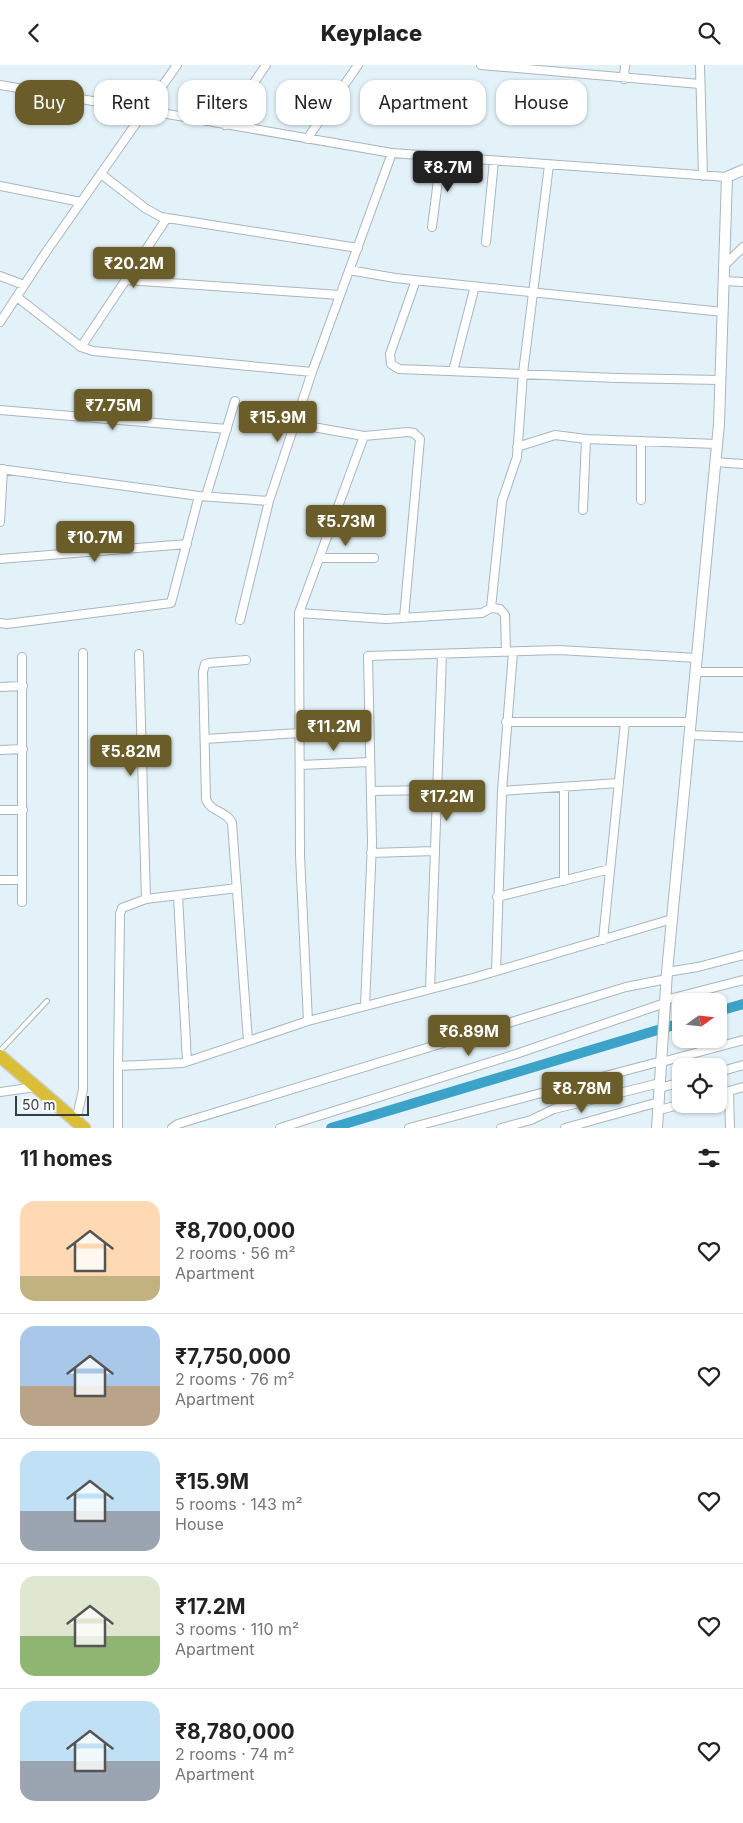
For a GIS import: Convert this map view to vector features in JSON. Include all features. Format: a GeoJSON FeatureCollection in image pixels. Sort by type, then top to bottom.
{"type":"FeatureCollection","features":[{"type":"Feature","properties":{"kind":"highway"},"geometry":{"type":"LineString","coordinates":[[0,1056],[80,1124]]}},
{"type":"Feature","properties":{"kind":"street"},"geometry":{"type":"LineString","coordinates":[[167,80],[177,65]]}},
{"type":"Feature","properties":{"kind":"street"},"geometry":{"type":"LineString","coordinates":[[256,80],[266,65]]}},
{"type":"Feature","properties":{"kind":"street"},"geometry":{"type":"LineString","coordinates":[[307,139],[358,65]]}},
{"type":"Feature","properties":{"kind":"street"},"geometry":{"type":"LineString","coordinates":[[481,65],[562,69],[624,79],[700,84]]}},
{"type":"Feature","properties":{"kind":"street"},"geometry":{"type":"LineString","coordinates":[[624,65],[624,79]]}},
{"type":"Feature","properties":{"kind":"street"},"geometry":{"type":"LineString","coordinates":[[700,65],[703,176]]}},
{"type":"Feature","properties":{"kind":"street"},"geometry":{"type":"LineString","coordinates":[[0,85],[94,102]]}},
{"type":"Feature","properties":{"kind":"street"},"geometry":{"type":"LineString","coordinates":[[0,322],[81,202],[136,125]]}},
{"type":"Feature","properties":{"kind":"street"},"geometry":{"type":"LineString","coordinates":[[226,125],[392,153],[703,176],[727,177],[743,170]]}},
{"type":"Feature","properties":{"kind":"street"},"geometry":{"type":"LineString","coordinates":[[240,620],[269,501],[312,372],[392,153]]}},
{"type":"Feature","properties":{"kind":"street"},"geometry":{"type":"LineString","coordinates":[[432,227],[441,157]]}},
{"type":"Feature","properties":{"kind":"street"},"geometry":{"type":"LineString","coordinates":[[486,242],[494,161]]}},
{"type":"Feature","properties":{"kind":"street"},"geometry":{"type":"LineString","coordinates":[[491,608],[502,501],[515,464],[523,373],[549,165]]}},
{"type":"Feature","properties":{"kind":"street"},"geometry":{"type":"LineString","coordinates":[[101,174],[152,213],[167,218],[358,248]]}},
{"type":"Feature","properties":{"kind":"street"},"geometry":{"type":"LineString","coordinates":[[657,1128],[667,975],[717,444],[727,177]]}},
{"type":"Feature","properties":{"kind":"street"},"geometry":{"type":"LineString","coordinates":[[0,186],[81,202]]}},
{"type":"Feature","properties":{"kind":"street"},"geometry":{"type":"LineString","coordinates":[[81,347],[167,218]]}},
{"type":"Feature","properties":{"kind":"street"},"geometry":{"type":"LineString","coordinates":[[724,266],[743,247]]}},
{"type":"Feature","properties":{"kind":"street"},"geometry":{"type":"LineString","coordinates":[[350,270],[416,280],[723,312]]}},
{"type":"Feature","properties":{"kind":"street"},"geometry":{"type":"LineString","coordinates":[[0,276],[24,285]]}},
{"type":"Feature","properties":{"kind":"street"},"geometry":{"type":"LineString","coordinates":[[127,279],[340,295]]}},
{"type":"Feature","properties":{"kind":"street"},"geometry":{"type":"LineString","coordinates":[[416,280],[390,354],[391,364],[399,369],[617,378],[720,380]]}},
{"type":"Feature","properties":{"kind":"street"},"geometry":{"type":"LineString","coordinates":[[724,281],[743,282]]}},
{"type":"Feature","properties":{"kind":"street"},"geometry":{"type":"LineString","coordinates":[[453,371],[475,286]]}},
{"type":"Feature","properties":{"kind":"street"},"geometry":{"type":"LineString","coordinates":[[17,297],[81,347],[104,353],[312,372]]}},
{"type":"Feature","properties":{"kind":"street"},"geometry":{"type":"LineString","coordinates":[[0,623],[7,624],[171,603],[187,544],[236,401]]}},
{"type":"Feature","properties":{"kind":"street"},"geometry":{"type":"LineString","coordinates":[[0,410],[227,429]]}},
{"type":"Feature","properties":{"kind":"street"},"geometry":{"type":"LineString","coordinates":[[296,424],[364,435],[414,433],[420,439],[404,618]]}},
{"type":"Feature","properties":{"kind":"street"},"geometry":{"type":"LineString","coordinates":[[308,1021],[300,855],[299,613],[364,435]]}},
{"type":"Feature","properties":{"kind":"street"},"geometry":{"type":"LineString","coordinates":[[517,447],[554,435],[586,439],[717,444]]}},
{"type":"Feature","properties":{"kind":"street"},"geometry":{"type":"LineString","coordinates":[[584,510],[586,439]]}},
{"type":"Feature","properties":{"kind":"street"},"geometry":{"type":"LineString","coordinates":[[641,441],[641,500]]}},
{"type":"Feature","properties":{"kind":"street"},"geometry":{"type":"LineString","coordinates":[[715,462],[743,464]]}},
{"type":"Feature","properties":{"kind":"street"},"geometry":{"type":"LineString","coordinates":[[0,522],[2,469],[203,496],[269,501]]}},
{"type":"Feature","properties":{"kind":"street"},"geometry":{"type":"LineString","coordinates":[[0,559],[187,544]]}},
{"type":"Feature","properties":{"kind":"street"},"geometry":{"type":"LineString","coordinates":[[319,558],[374,558]]}},
{"type":"Feature","properties":{"kind":"street"},"geometry":{"type":"LineString","coordinates":[[299,613],[378,619],[482,613],[491,608],[500,609],[505,615],[510,652],[497,897],[496,971]]}},
{"type":"Feature","properties":{"kind":"street"},"geometry":{"type":"LineString","coordinates":[[365,1006],[371,853],[368,656],[560,651],[697,658]]}},
{"type":"Feature","properties":{"kind":"street"},"geometry":{"type":"LineString","coordinates":[[80,1124],[83,1089],[83,653]]}},
{"type":"Feature","properties":{"kind":"street"},"geometry":{"type":"LineString","coordinates":[[139,654],[146,899]]}},
{"type":"Feature","properties":{"kind":"street"},"geometry":{"type":"LineString","coordinates":[[430,989],[442,654]]}},
{"type":"Feature","properties":{"kind":"street"},"geometry":{"type":"LineString","coordinates":[[22,657],[22,902]]}},
{"type":"Feature","properties":{"kind":"street"},"geometry":{"type":"LineString","coordinates":[[246,660],[209,663],[203,668],[206,799],[210,807],[226,815],[232,823],[248,1041]]}},
{"type":"Feature","properties":{"kind":"street"},"geometry":{"type":"LineString","coordinates":[[696,671],[743,672]]}},
{"type":"Feature","properties":{"kind":"street"},"geometry":{"type":"LineString","coordinates":[[0,687],[23,686]]}},
{"type":"Feature","properties":{"kind":"street"},"geometry":{"type":"LineString","coordinates":[[506,722],[691,722]]}},
{"type":"Feature","properties":{"kind":"street"},"geometry":{"type":"LineString","coordinates":[[603,940],[625,722]]}},
{"type":"Feature","properties":{"kind":"street"},"geometry":{"type":"LineString","coordinates":[[205,739],[300,733]]}},
{"type":"Feature","properties":{"kind":"street"},"geometry":{"type":"LineString","coordinates":[[690,735],[743,737]]}},
{"type":"Feature","properties":{"kind":"street"},"geometry":{"type":"LineString","coordinates":[[0,749],[23,749]]}},
{"type":"Feature","properties":{"kind":"street"},"geometry":{"type":"LineString","coordinates":[[300,765],[370,762]]}},
{"type":"Feature","properties":{"kind":"street"},"geometry":{"type":"LineString","coordinates":[[502,791],[619,783]]}},
{"type":"Feature","properties":{"kind":"street"},"geometry":{"type":"LineString","coordinates":[[564,787],[564,881]]}},
{"type":"Feature","properties":{"kind":"street"},"geometry":{"type":"LineString","coordinates":[[371,791],[437,790]]}},
{"type":"Feature","properties":{"kind":"street"},"geometry":{"type":"LineString","coordinates":[[0,810],[22,810]]}},
{"type":"Feature","properties":{"kind":"street"},"geometry":{"type":"LineString","coordinates":[[371,853],[435,851]]}},
{"type":"Feature","properties":{"kind":"street"},"geometry":{"type":"LineString","coordinates":[[497,897],[610,869]]}},
{"type":"Feature","properties":{"kind":"street"},"geometry":{"type":"LineString","coordinates":[[0,880],[22,880]]}},
{"type":"Feature","properties":{"kind":"street"},"geometry":{"type":"LineString","coordinates":[[118,1128],[120,913],[126,905],[146,899],[237,888]]}},
{"type":"Feature","properties":{"kind":"street"},"geometry":{"type":"LineString","coordinates":[[178,896],[187,1061]]}},
{"type":"Feature","properties":{"kind":"street"},"geometry":{"type":"LineString","coordinates":[[118,1066],[187,1061],[308,1021],[496,971],[672,919]]}},
{"type":"Feature","properties":{"kind":"street"},"geometry":{"type":"LineString","coordinates":[[172,1128],[178,1124],[626,987],[743,955]]}},
{"type":"Feature","properties":{"kind":"street"},"geometry":{"type":"LineString","coordinates":[[280,1128],[743,980]]}},
{"type":"Feature","properties":{"kind":"street"},"geometry":{"type":"LineString","coordinates":[[409,1128],[743,1040]]}},
{"type":"Feature","properties":{"kind":"street"},"geometry":{"type":"LineString","coordinates":[[727,1070],[743,1065]]}},
{"type":"Feature","properties":{"kind":"street"},"geometry":{"type":"LineString","coordinates":[[501,1128],[531,1120],[554,1109],[672,1084]]}},
{"type":"Feature","properties":{"kind":"street"},"geometry":{"type":"LineString","coordinates":[[0,1093],[36,1087]]}},
{"type":"Feature","properties":{"kind":"street"},"geometry":{"type":"LineString","coordinates":[[730,1128],[729,1091],[743,1087]]}},
{"type":"Feature","properties":{"kind":"street"},"geometry":{"type":"LineString","coordinates":[[565,1128],[659,1106],[672,1105]]}},
{"type":"Feature","properties":{"kind":"lane"},"geometry":{"type":"LineString","coordinates":[[0,1051],[47,1001]]}},
{"type":"Feature","properties":{"kind":"waterway"},"geometry":{"type":"LineString","coordinates":[[728,1008],[743,1004]]}},
{"type":"Feature","properties":{"kind":"waterway"},"geometry":{"type":"LineString","coordinates":[[331,1128],[672,1026]]}}]}
